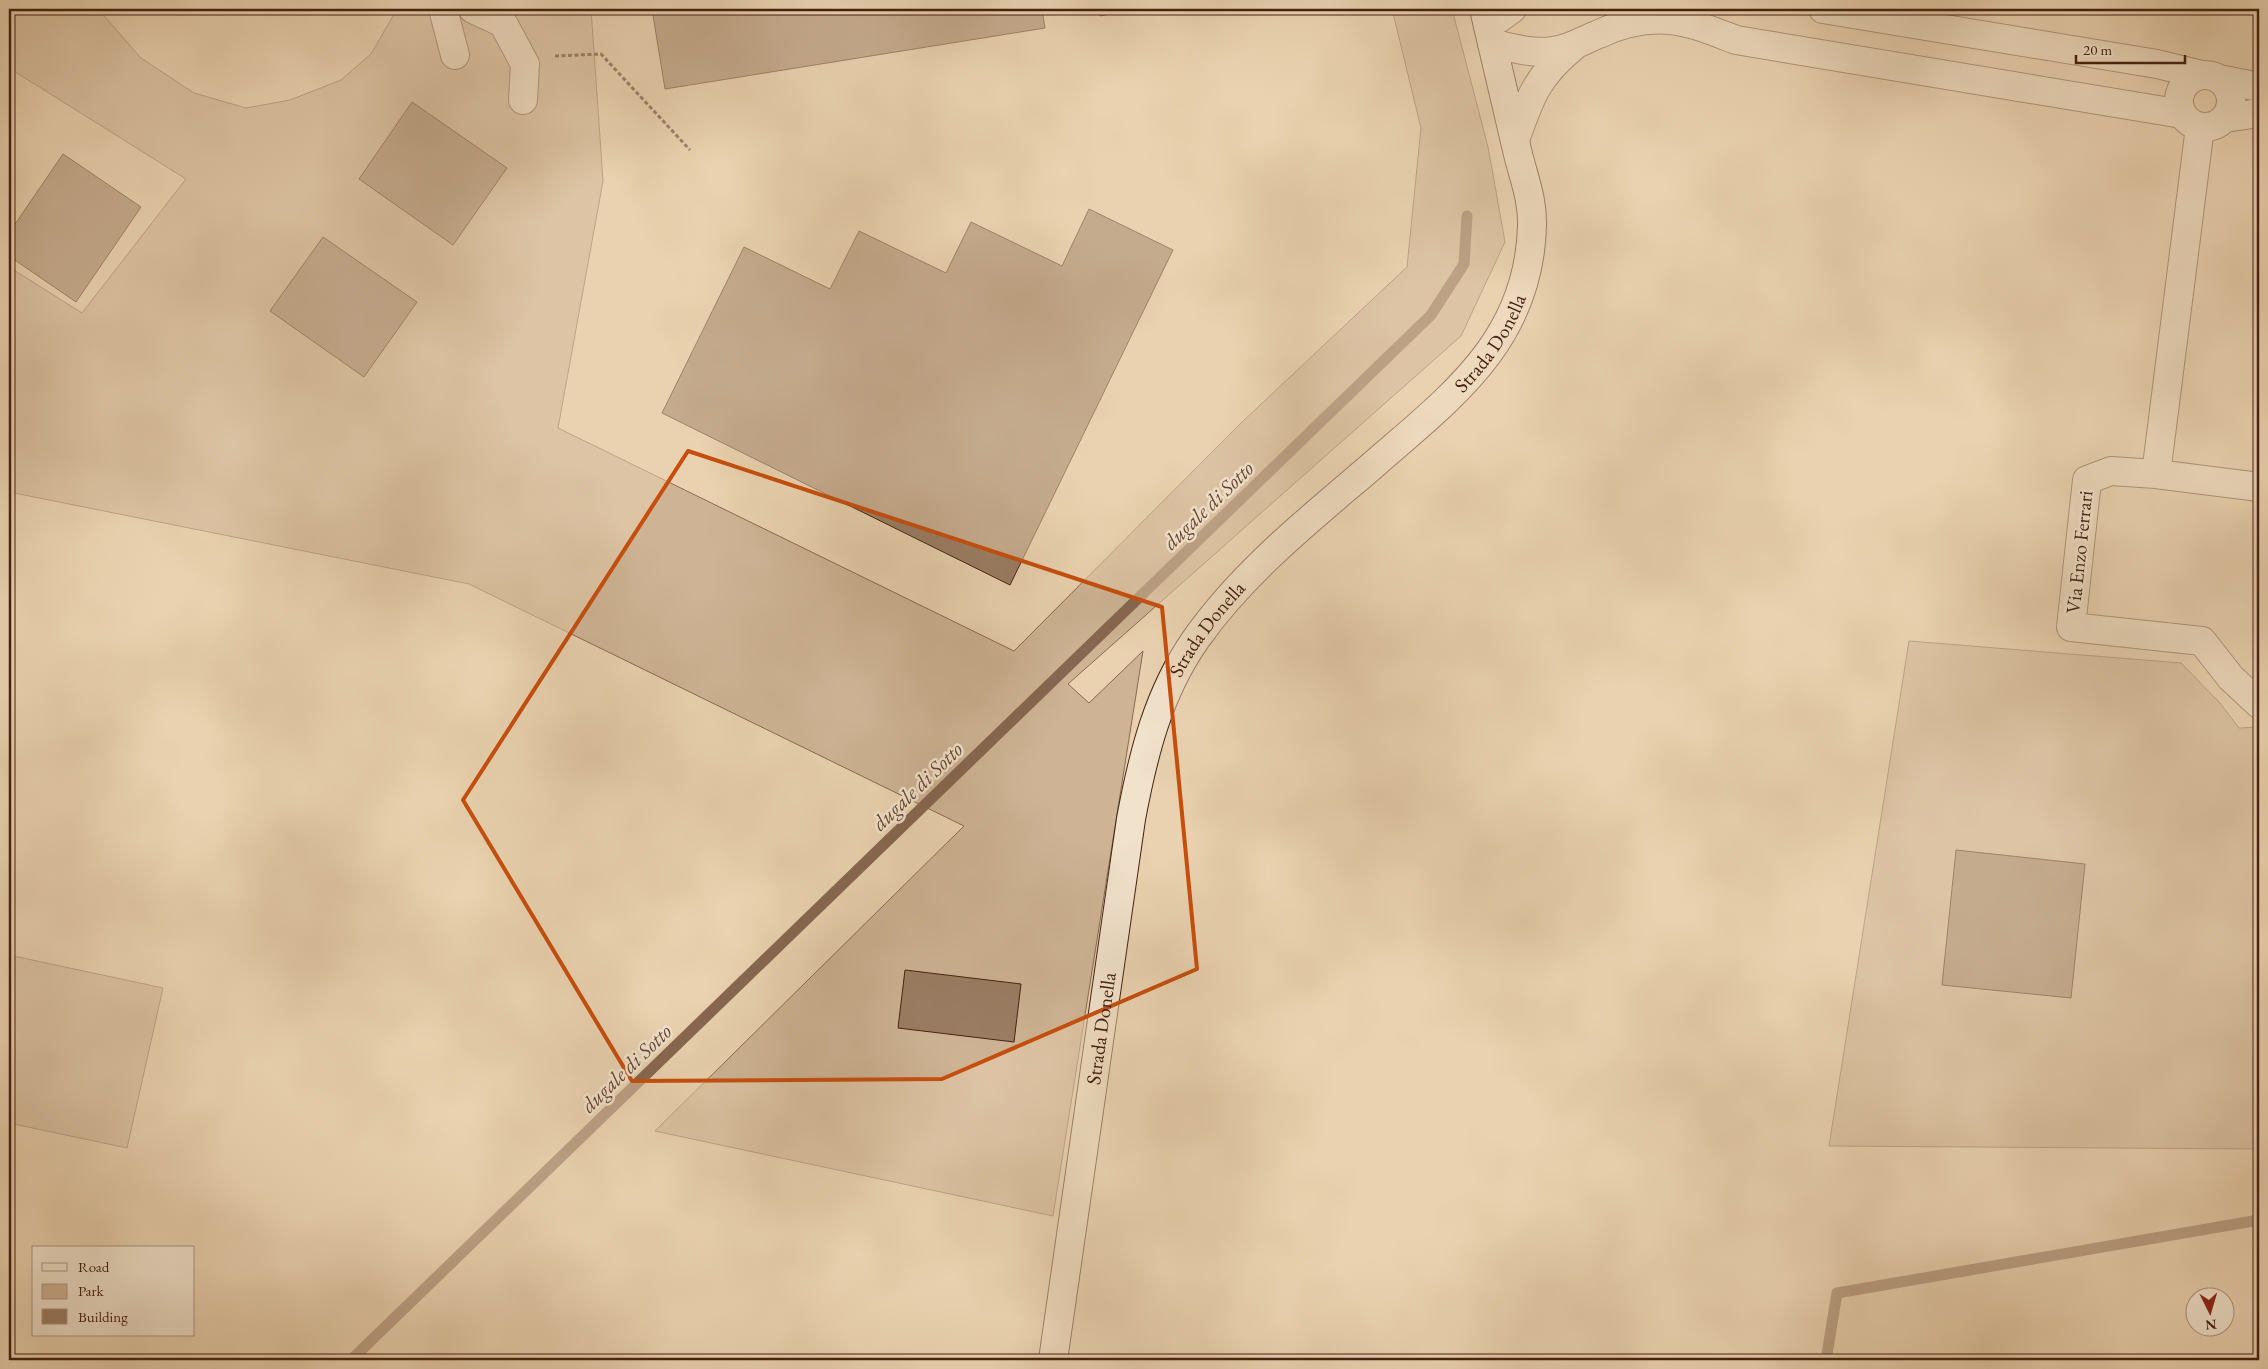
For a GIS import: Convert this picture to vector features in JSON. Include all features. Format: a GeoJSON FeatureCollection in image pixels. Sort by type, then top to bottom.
{"type":"FeatureCollection","features":[{"type":"Feature","properties":{"kind":"street"},"geometry":{"type":"LineString","coordinates":[[443,9],[455,55]]}},
{"type":"Feature","properties":{"kind":"street"},"geometry":{"type":"LineString","coordinates":[[473,9],[502,23],[525,64],[523,100]]}},
{"type":"Feature","properties":{"kind":"street"},"geometry":{"type":"LineString","coordinates":[[1512,9],[1488,26],[1525,51],[1552,51],[1575,46],[1617,26],[1669,20],[1690,24],[1736,40],[2202,120],[2259,113]]}},
{"type":"Feature","properties":{"kind":"street"},"geometry":{"type":"LineString","coordinates":[[1823,9],[1949,19],[2259,87]]}},
{"type":"Feature","properties":{"kind":"street","name":"Strada Donella"},"geometry":{"type":"LineString","coordinates":[[1053,1360],[1129,833],[1146,748],[1161,703],[1184,656],[1234,593],[1293,536],[1445,403],[1470,378],[1496,344],[1519,297],[1528,262],[1531,236],[1530,195],[1488,26]]}},
{"type":"Feature","properties":{"kind":"street"},"geometry":{"type":"LineString","coordinates":[[1515,140],[1534,90],[1554,63],[1575,46]]}},
{"type":"Feature","properties":{"kind":"street"},"geometry":{"type":"LineString","coordinates":[[2202,120],[2179,106],[2181,89],[2186,82],[2210,77]]}},
{"type":"Feature","properties":{"kind":"street"},"geometry":{"type":"LineString","coordinates":[[2202,120],[2229,110],[2230,93],[2210,77]]}},
{"type":"Feature","properties":{"kind":"street"},"geometry":{"type":"LineString","coordinates":[[2156,474],[2202,120]]}},
{"type":"Feature","properties":{"kind":"street","name":"Via Enzo Ferrari"},"geometry":{"type":"LineString","coordinates":[[2259,487],[2156,474],[2111,471],[2087,480],[2071,627],[2202,641],[2231,678],[2259,704]]}},
{"type":"Feature","properties":{"kind":"path"},"geometry":{"type":"LineString","coordinates":[[525,64],[538,57],[601,54],[690,150]]}},
{"type":"Feature","properties":{"kind":"highlighted area"},"geometry":{"type":"Polygon","coordinates":[[[688,451],[1162,607],[1197,969],[942,1079],[632,1081],[463,800],[688,451]]]}},
{"type":"Feature","properties":{"kind":"green space"},"geometry":{"type":"Polygon","coordinates":[[[9,9],[98,9],[141,58],[194,93],[246,108],[290,100],[341,80],[371,54],[397,9],[591,9],[603,181],[558,428],[1014,651],[1241,423],[1407,267],[1421,128],[1392,9],[1452,9],[1488,147],[1505,242],[1461,336],[1068,684],[1089,703],[1143,651],[1053,1216],[655,1131],[964,826],[469,584],[9,492],[9,267],[82,313],[186,179],[9,68],[9,9]]]}},
{"type":"Feature","properties":{"kind":"green space"},"geometry":{"type":"Polygon","coordinates":[[[1909,641],[2181,663],[2220,703],[2239,728],[2259,727],[2259,1149],[1829,1146],[1909,641]]]}},
{"type":"Feature","properties":{"kind":"green space"},"geometry":{"type":"Polygon","coordinates":[[[9,955],[163,988],[127,1148],[9,1123],[9,955]]]}},
{"type":"Feature","properties":{"kind":"building"},"geometry":{"type":"Polygon","coordinates":[[[652,9],[1042,9],[1045,28],[665,89],[652,9]]]}},
{"type":"Feature","properties":{"kind":"building"},"geometry":{"type":"Polygon","coordinates":[[[1099,9],[1135,9],[1100,16],[1099,9]]]}},
{"type":"Feature","properties":{"kind":"building"},"geometry":{"type":"Polygon","coordinates":[[[412,102],[507,168],[453,245],[359,179],[412,102]]]}},
{"type":"Feature","properties":{"kind":"building"},"geometry":{"type":"Polygon","coordinates":[[[63,154],[141,207],[76,302],[9,256],[9,233],[63,154]]]}},
{"type":"Feature","properties":{"kind":"building"},"geometry":{"type":"Polygon","coordinates":[[[1089,209],[1173,250],[1010,585],[662,413],[744,247],[830,289],[859,231],[946,273],[971,222],[1062,266],[1089,209]]]}},
{"type":"Feature","properties":{"kind":"building"},"geometry":{"type":"Polygon","coordinates":[[[323,237],[417,302],[364,377],[270,311],[323,237]]]}},
{"type":"Feature","properties":{"kind":"building"},"geometry":{"type":"Polygon","coordinates":[[[1956,850],[2085,864],[2071,998],[1942,985],[1956,850]]]}},
{"type":"Feature","properties":{"kind":"building"},"geometry":{"type":"Polygon","coordinates":[[[905,970],[1021,984],[1014,1042],[898,1028],[905,970]]]}},
{"type":"Feature","properties":{"kind":"waterway","name":"dugale di Sotto"},"geometry":{"type":"LineString","coordinates":[[351,1360],[1431,315],[1464,264],[1467,216]]}},
{"type":"Feature","properties":{"kind":"waterway"},"geometry":{"type":"LineString","coordinates":[[1826,1360],[1837,1293],[2259,1220]]}}]}
